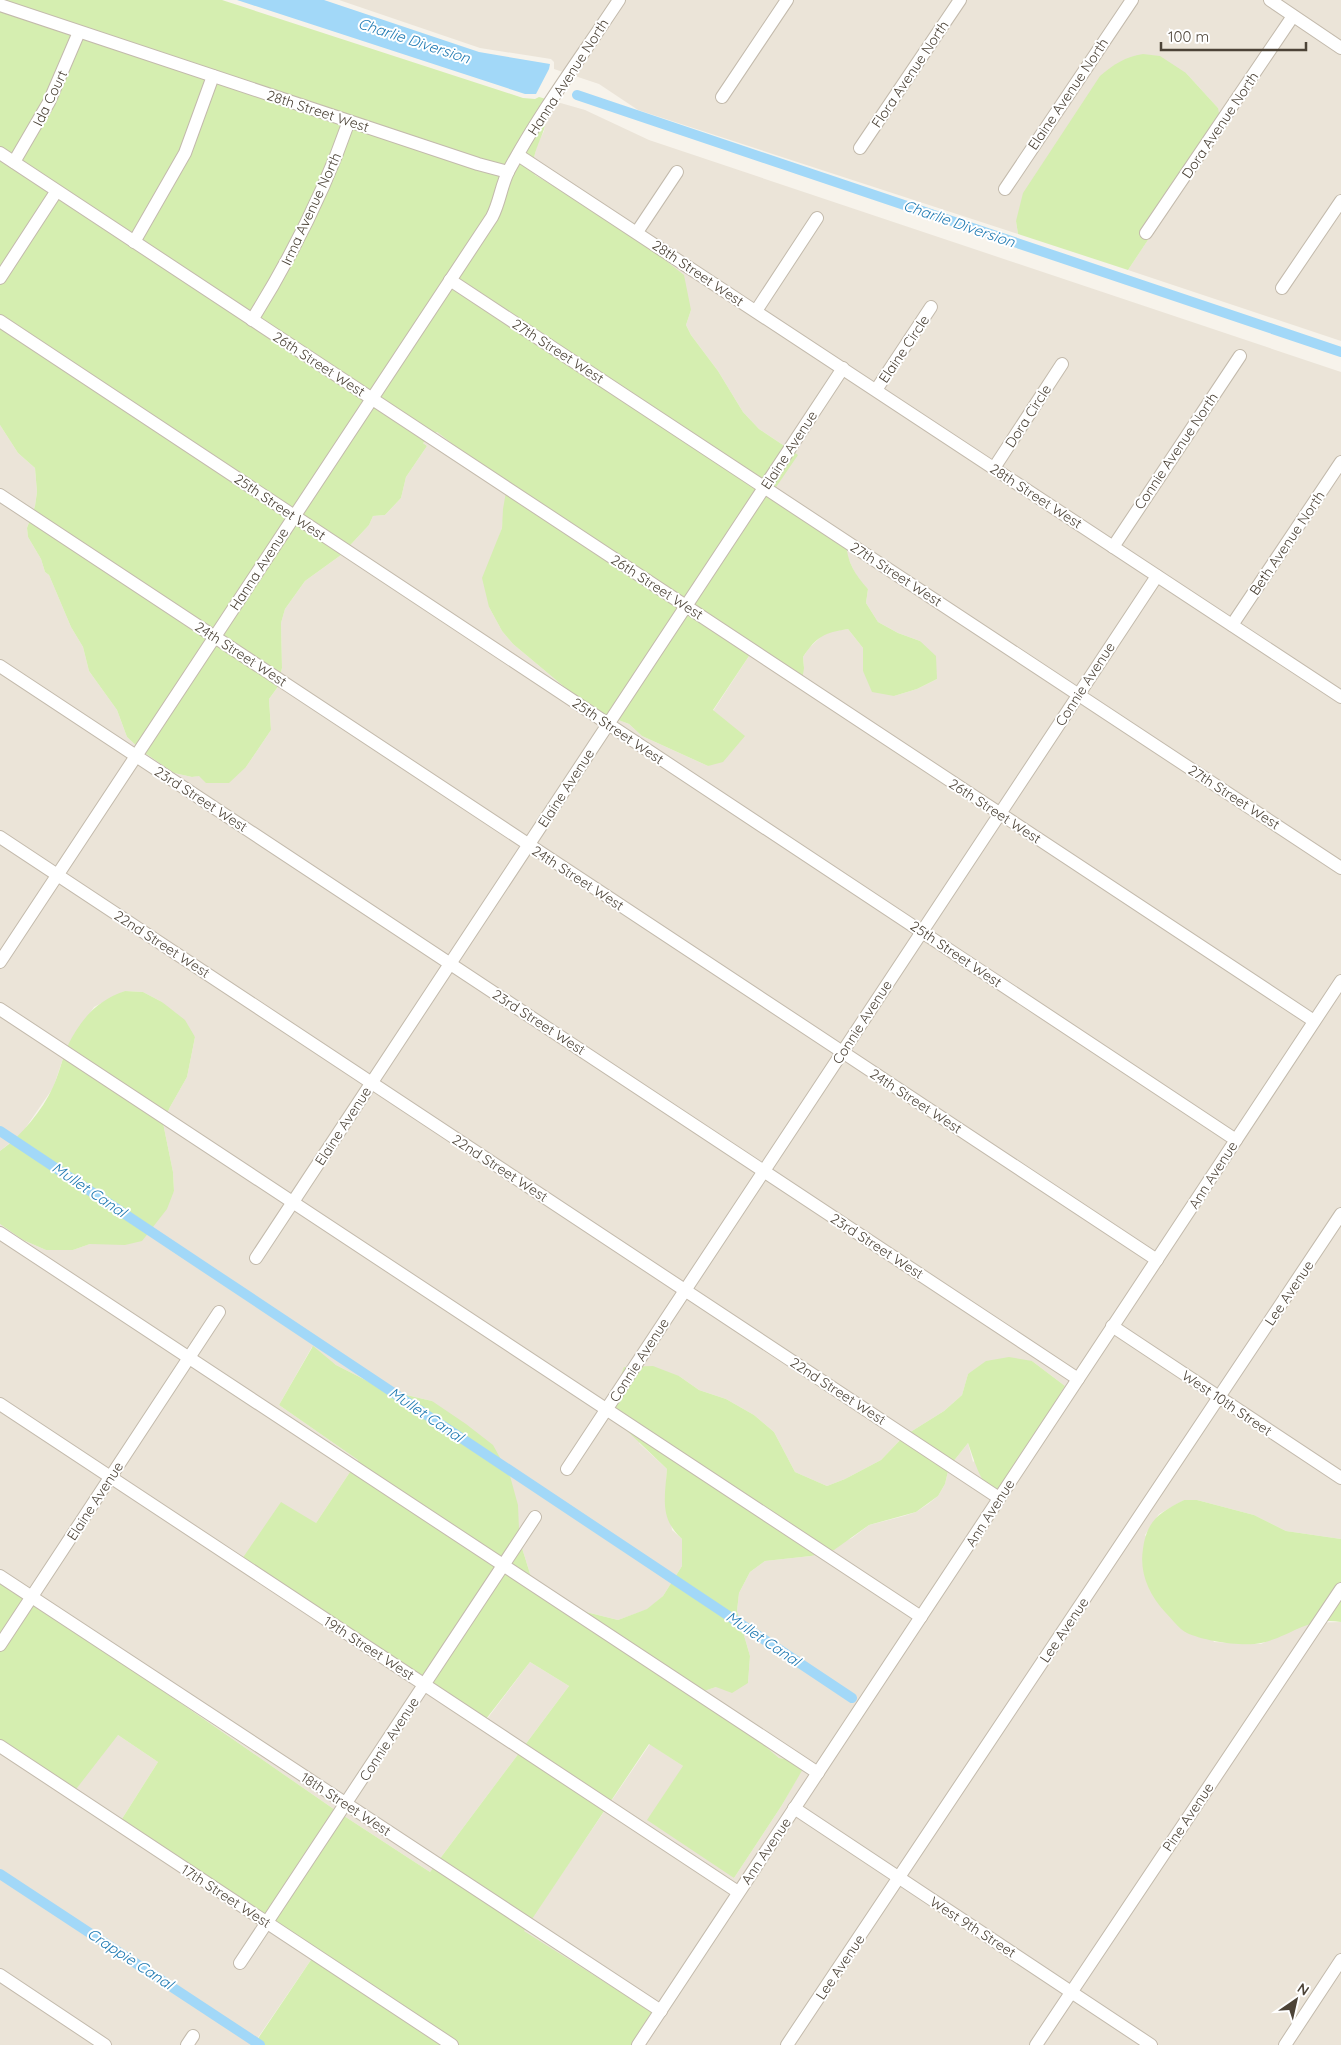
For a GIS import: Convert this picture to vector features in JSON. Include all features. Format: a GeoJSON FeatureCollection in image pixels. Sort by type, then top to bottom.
{"type":"FeatureCollection","features":[{"type":"Feature","properties":{"kind":"street","name":"Hanna Avenue North"},"geometry":{"type":"LineString","coordinates":[[518,154],[619,0]]}},
{"type":"Feature","properties":{"kind":"street"},"geometry":{"type":"LineString","coordinates":[[722,97],[787,0]]}},
{"type":"Feature","properties":{"kind":"street","name":"Flora Avenue North"},"geometry":{"type":"LineString","coordinates":[[860,148],[960,0]]}},
{"type":"Feature","properties":{"kind":"street","name":"Elaine Avenue North"},"geometry":{"type":"LineString","coordinates":[[1005,189],[1132,0]]}},
{"type":"Feature","properties":{"kind":"street"},"geometry":{"type":"LineString","coordinates":[[1270,0],[1341,48]]}},
{"type":"Feature","properties":{"kind":"street","name":"28th Street West"},"geometry":{"type":"LineString","coordinates":[[0,5],[478,164],[508,172]]}},
{"type":"Feature","properties":{"kind":"street","name":"Dora Avenue North"},"geometry":{"type":"LineString","coordinates":[[1146,233],[1293,16]]}},
{"type":"Feature","properties":{"kind":"street","name":"Ida Court"},"geometry":{"type":"LineString","coordinates":[[14,162],[49,102],[79,32]]}},
{"type":"Feature","properties":{"kind":"street"},"geometry":{"type":"LineString","coordinates":[[134,242],[185,153],[212,76]]}},
{"type":"Feature","properties":{"kind":"street","name":"Irma Avenue North"},"geometry":{"type":"LineString","coordinates":[[252,320],[298,242],[330,172],[349,121]]}},
{"type":"Feature","properties":{"kind":"street","name":"26th Street West"},"geometry":{"type":"LineString","coordinates":[[0,153],[56,192],[1314,1021]]}},
{"type":"Feature","properties":{"kind":"street"},"geometry":{"type":"LineString","coordinates":[[508,172],[518,154]]}},
{"type":"Feature","properties":{"kind":"street","name":"28th Street West"},"geometry":{"type":"LineString","coordinates":[[518,154],[1341,697]]}},
{"type":"Feature","properties":{"kind":"street","name":"Hanna Avenue"},"geometry":{"type":"LineString","coordinates":[[0,962],[498,206],[508,172]]}},
{"type":"Feature","properties":{"kind":"street"},"geometry":{"type":"LineString","coordinates":[[637,232],[677,172]]}},
{"type":"Feature","properties":{"kind":"street"},"geometry":{"type":"LineString","coordinates":[[0,278],[56,192]]}},
{"type":"Feature","properties":{"kind":"street"},"geometry":{"type":"LineString","coordinates":[[1282,288],[1341,201]]}},
{"type":"Feature","properties":{"kind":"street"},"geometry":{"type":"LineString","coordinates":[[756,311],[817,218]]}},
{"type":"Feature","properties":{"kind":"street","name":"27th Street West"},"geometry":{"type":"LineString","coordinates":[[450,280],[1341,868]]}},
{"type":"Feature","properties":{"kind":"street","name":"Elaine Circle"},"geometry":{"type":"LineString","coordinates":[[876,390],[931,307]]}},
{"type":"Feature","properties":{"kind":"street","name":"25th Street West"},"geometry":{"type":"LineString","coordinates":[[0,321],[1236,1140]]}},
{"type":"Feature","properties":{"kind":"street","name":"Connie Avenue North"},"geometry":{"type":"LineString","coordinates":[[1113,547],[1240,356]]}},
{"type":"Feature","properties":{"kind":"street","name":"Dora Circle"},"geometry":{"type":"LineString","coordinates":[[994,468],[1062,364]]}},
{"type":"Feature","properties":{"kind":"street","name":"Elaine Avenue"},"geometry":{"type":"LineString","coordinates":[[256,1258],[843,368]]}},
{"type":"Feature","properties":{"kind":"street","name":"Beth Avenue North"},"geometry":{"type":"LineString","coordinates":[[1232,625],[1341,462]]}},
{"type":"Feature","properties":{"kind":"street","name":"24th Street West"},"geometry":{"type":"LineString","coordinates":[[0,496],[1157,1260]]}},
{"type":"Feature","properties":{"kind":"street","name":"Connie Avenue"},"geometry":{"type":"LineString","coordinates":[[567,1469],[1157,576]]}},
{"type":"Feature","properties":{"kind":"street","name":"23rd Street West"},"geometry":{"type":"LineString","coordinates":[[0,666],[1078,1379]]}},
{"type":"Feature","properties":{"kind":"street","name":"22nd Street West"},"geometry":{"type":"LineString","coordinates":[[0,837],[1000,1498]]}},
{"type":"Feature","properties":{"kind":"street","name":"Ann Avenue"},"geometry":{"type":"LineString","coordinates":[[638,2045],[1341,981]]}},
{"type":"Feature","properties":{"kind":"street"},"geometry":{"type":"LineString","coordinates":[[0,1008],[921,1617]]}},
{"type":"Feature","properties":{"kind":"street","name":"Lee Avenue"},"geometry":{"type":"LineString","coordinates":[[787,2045],[1341,1214]]}},
{"type":"Feature","properties":{"kind":"street"},"geometry":{"type":"LineString","coordinates":[[0,1232],[818,1773]]}},
{"type":"Feature","properties":{"kind":"street"},"geometry":{"type":"LineString","coordinates":[[189,1358],[219,1312]]}},
{"type":"Feature","properties":{"kind":"street","name":"West 10th Street"},"geometry":{"type":"LineString","coordinates":[[1112,1326],[1341,1478]]}},
{"type":"Feature","properties":{"kind":"street","name":"Elaine Avenue"},"geometry":{"type":"LineString","coordinates":[[0,1645],[189,1358]]}},
{"type":"Feature","properties":{"kind":"street","name":"19th Street West"},"geometry":{"type":"LineString","coordinates":[[0,1404],[738,1892]]}},
{"type":"Feature","properties":{"kind":"street"},"geometry":{"type":"LineString","coordinates":[[504,1565],[535,1517]]}},
{"type":"Feature","properties":{"kind":"street","name":"Connie Avenue"},"geometry":{"type":"LineString","coordinates":[[240,1963],[504,1565]]}},
{"type":"Feature","properties":{"kind":"street","name":"18th Street West"},"geometry":{"type":"LineString","coordinates":[[0,1576],[661,2011]]}},
{"type":"Feature","properties":{"kind":"street","name":"Pine Avenue"},"geometry":{"type":"LineString","coordinates":[[1036,2045],[1341,1589]]}},
{"type":"Feature","properties":{"kind":"street","name":"17th Street West"},"geometry":{"type":"LineString","coordinates":[[0,1746],[452,2045]]}},
{"type":"Feature","properties":{"kind":"street","name":"West 9th Street"},"geometry":{"type":"LineString","coordinates":[[794,1808],[1151,2045]]}},
{"type":"Feature","properties":{"kind":"street"},"geometry":{"type":"LineString","coordinates":[[1285,2045],[1341,1960]]}},
{"type":"Feature","properties":{"kind":"street"},"geometry":{"type":"LineString","coordinates":[[0,1975],[106,2045]]}},
{"type":"Feature","properties":{"kind":"shaded area"},"geometry":{"type":"Polygon","coordinates":[[[339,0],[1341,0],[1341,341],[1128,270],[1215,139],[1218,108],[1186,73],[1016,221],[1018,234],[638,110],[599,84],[554,69],[554,62],[551,59],[480,48],[339,0]]]}},
{"type":"Feature","properties":{"kind":"shaded area"},"geometry":{"type":"Polygon","coordinates":[[[550,100],[585,110],[649,140],[1341,372],[1341,1539],[1286,1531],[1254,1515],[1197,1500],[1184,1500],[1159,1514],[1145,1535],[1214,1642],[1261,1644],[1308,1623],[1341,1622],[1341,2045],[637,2045],[657,2015],[523,1931],[650,1744],[683,1766],[734,1878],[782,1805],[806,1762],[779,1758],[700,1692],[716,1687],[748,1683],[750,1656],[737,1611],[739,1593],[750,1572],[765,1561],[811,1556],[852,1538],[869,1525],[916,1512],[928,1504],[938,1496],[945,1484],[949,1467],[968,1443],[973,1462],[1061,1399],[1060,1394],[1065,1386],[1032,1361],[968,1374],[962,1395],[944,1411],[904,1436],[881,1460],[845,1479],[827,1486],[795,1472],[774,1432],[754,1415],[726,1399],[699,1390],[679,1376],[639,1443],[667,1469],[666,1485],[672,1530],[682,1539],[682,1566],[663,1596],[648,1609],[618,1620],[582,1611],[531,1577],[522,1548],[519,1529],[432,1401],[385,1390],[336,1365],[312,1347],[279,1405],[358,1460],[316,1523],[487,1719],[530,1662],[569,1686],[430,1872],[338,1812],[0,1578],[0,1224],[23,1240],[46,1250],[73,1250],[90,1244],[142,1240],[153,1226],[174,1191],[173,1172],[163,1123],[187,1077],[195,1037],[162,1002],[143,992],[125,991],[94,1007],[67,1047],[53,1088],[22,1133],[0,1151],[0,425],[18,453],[35,468],[37,492],[35,506],[27,528],[28,537],[41,559],[45,572],[49,575],[71,627],[83,647],[89,671],[117,710],[127,737],[142,751],[174,773],[192,777],[246,767],[271,730],[269,699],[277,688],[282,668],[281,623],[285,609],[305,581],[341,555],[369,525],[373,516],[385,515],[401,498],[406,477],[427,446],[423,443],[437,432],[508,486],[502,528],[496,545],[489,607],[502,631],[513,644],[574,695],[605,715],[629,724],[642,736],[708,766],[735,746],[744,736],[713,711],[753,650],[804,668],[803,657],[809,648],[826,632],[848,629],[863,648],[863,671],[894,696],[917,689],[937,679],[920,641],[898,633],[878,622],[866,603],[868,589],[858,579],[852,567],[847,555],[846,542],[772,493],[789,449],[759,429],[743,412],[718,371],[691,335],[686,325],[691,310],[621,225],[535,175],[532,166],[537,145],[544,131],[550,100]]]}},
{"type":"Feature","properties":{"kind":"shaded area"},"geometry":{"type":"Polygon","coordinates":[[[118,1735],[158,1762],[120,1822],[317,1951],[257,2039],[265,2045],[0,2045],[0,1749],[118,1735]]]}},
{"type":"Feature","properties":{"kind":"green space"},"geometry":{"type":"Polygon","coordinates":[[[0,0],[222,0],[523,98],[535,99],[539,97],[550,100],[546,124],[534,158],[535,175],[621,225],[684,275],[691,310],[686,325],[691,335],[718,371],[743,412],[759,429],[798,455],[772,493],[846,542],[852,568],[868,589],[866,603],[878,622],[898,633],[920,641],[936,656],[937,679],[917,689],[894,696],[872,692],[863,671],[863,648],[848,629],[840,630],[827,634],[817,640],[808,650],[803,657],[802,681],[753,650],[713,710],[745,736],[723,762],[708,766],[642,736],[629,724],[605,715],[574,695],[513,644],[502,631],[489,607],[482,578],[502,528],[507,486],[437,432],[423,443],[427,446],[406,477],[401,498],[385,515],[373,516],[369,525],[341,555],[305,581],[285,609],[281,623],[282,668],[277,688],[269,699],[271,730],[246,767],[229,783],[206,783],[199,776],[192,777],[174,773],[142,751],[127,737],[117,710],[89,671],[83,647],[71,627],[49,575],[45,572],[41,559],[28,537],[27,528],[35,506],[37,492],[35,468],[18,453],[0,425],[0,0]]]}},
{"type":"Feature","properties":{"kind":"green space"},"geometry":{"type":"Polygon","coordinates":[[[1143,54],[1160,56],[1186,73],[1218,108],[1221,124],[1215,139],[1128,270],[1018,234],[1016,221],[1023,193],[1100,76],[1120,62],[1143,54]]]}},
{"type":"Feature","properties":{"kind":"green space"},"geometry":{"type":"Polygon","coordinates":[[[125,991],[143,992],[162,1002],[185,1020],[195,1037],[187,1077],[163,1123],[173,1172],[174,1191],[167,1209],[142,1241],[125,1245],[90,1244],[73,1250],[46,1250],[23,1240],[0,1224],[0,1151],[24,1130],[43,1105],[55,1082],[67,1047],[90,1012],[106,1000],[125,991]]]}},
{"type":"Feature","properties":{"kind":"green space"},"geometry":{"type":"Polygon","coordinates":[[[313,1346],[336,1365],[385,1390],[432,1401],[493,1445],[510,1476],[518,1505],[522,1548],[531,1577],[582,1611],[618,1620],[647,1609],[663,1596],[682,1566],[682,1539],[670,1523],[665,1507],[667,1469],[621,1425],[613,1396],[624,1367],[653,1366],[679,1376],[699,1390],[726,1399],[754,1415],[774,1432],[795,1472],[827,1486],[845,1479],[881,1460],[904,1436],[944,1411],[962,1395],[968,1374],[986,1361],[1009,1357],[1032,1361],[1065,1386],[1060,1394],[1061,1399],[998,1502],[980,1474],[968,1443],[949,1467],[945,1484],[938,1496],[916,1512],[869,1525],[834,1550],[811,1556],[765,1561],[750,1572],[739,1593],[737,1611],[750,1656],[748,1683],[732,1693],[716,1687],[701,1692],[779,1758],[807,1762],[782,1805],[734,1878],[647,1820],[683,1766],[649,1744],[524,1931],[657,2015],[637,2045],[265,2045],[257,2040],[317,1951],[120,1822],[158,1762],[118,1735],[70,1797],[0,1749],[0,1578],[338,1812],[430,1872],[569,1686],[530,1662],[486,1719],[242,1559],[281,1502],[316,1523],[358,1460],[279,1405],[313,1346]]]}},
{"type":"Feature","properties":{"kind":"green space"},"geometry":{"type":"Polygon","coordinates":[[[1184,1500],[1197,1500],[1254,1515],[1286,1531],[1341,1539],[1341,1622],[1329,1621],[1309,1624],[1271,1640],[1253,1644],[1213,1641],[1184,1631],[1154,1598],[1146,1583],[1142,1558],[1145,1539],[1151,1524],[1161,1514],[1184,1500]]]}},
{"type":"Feature","properties":{"kind":"water"},"geometry":{"type":"Polygon","coordinates":[[[237,0],[324,0],[479,52],[550,64],[549,69],[536,94],[525,94],[237,0]]]}},
{"type":"Feature","properties":{"kind":"waterway","name":"Charlie Diversion"},"geometry":{"type":"LineString","coordinates":[[577,95],[1341,352]]}},
{"type":"Feature","properties":{"kind":"waterway","name":"Mullet Canal"},"geometry":{"type":"LineString","coordinates":[[0,1131],[852,1698]]}},
{"type":"Feature","properties":{"kind":"waterway","name":"Crappie Canal"},"geometry":{"type":"LineString","coordinates":[[0,1874],[260,2045]]}}]}
